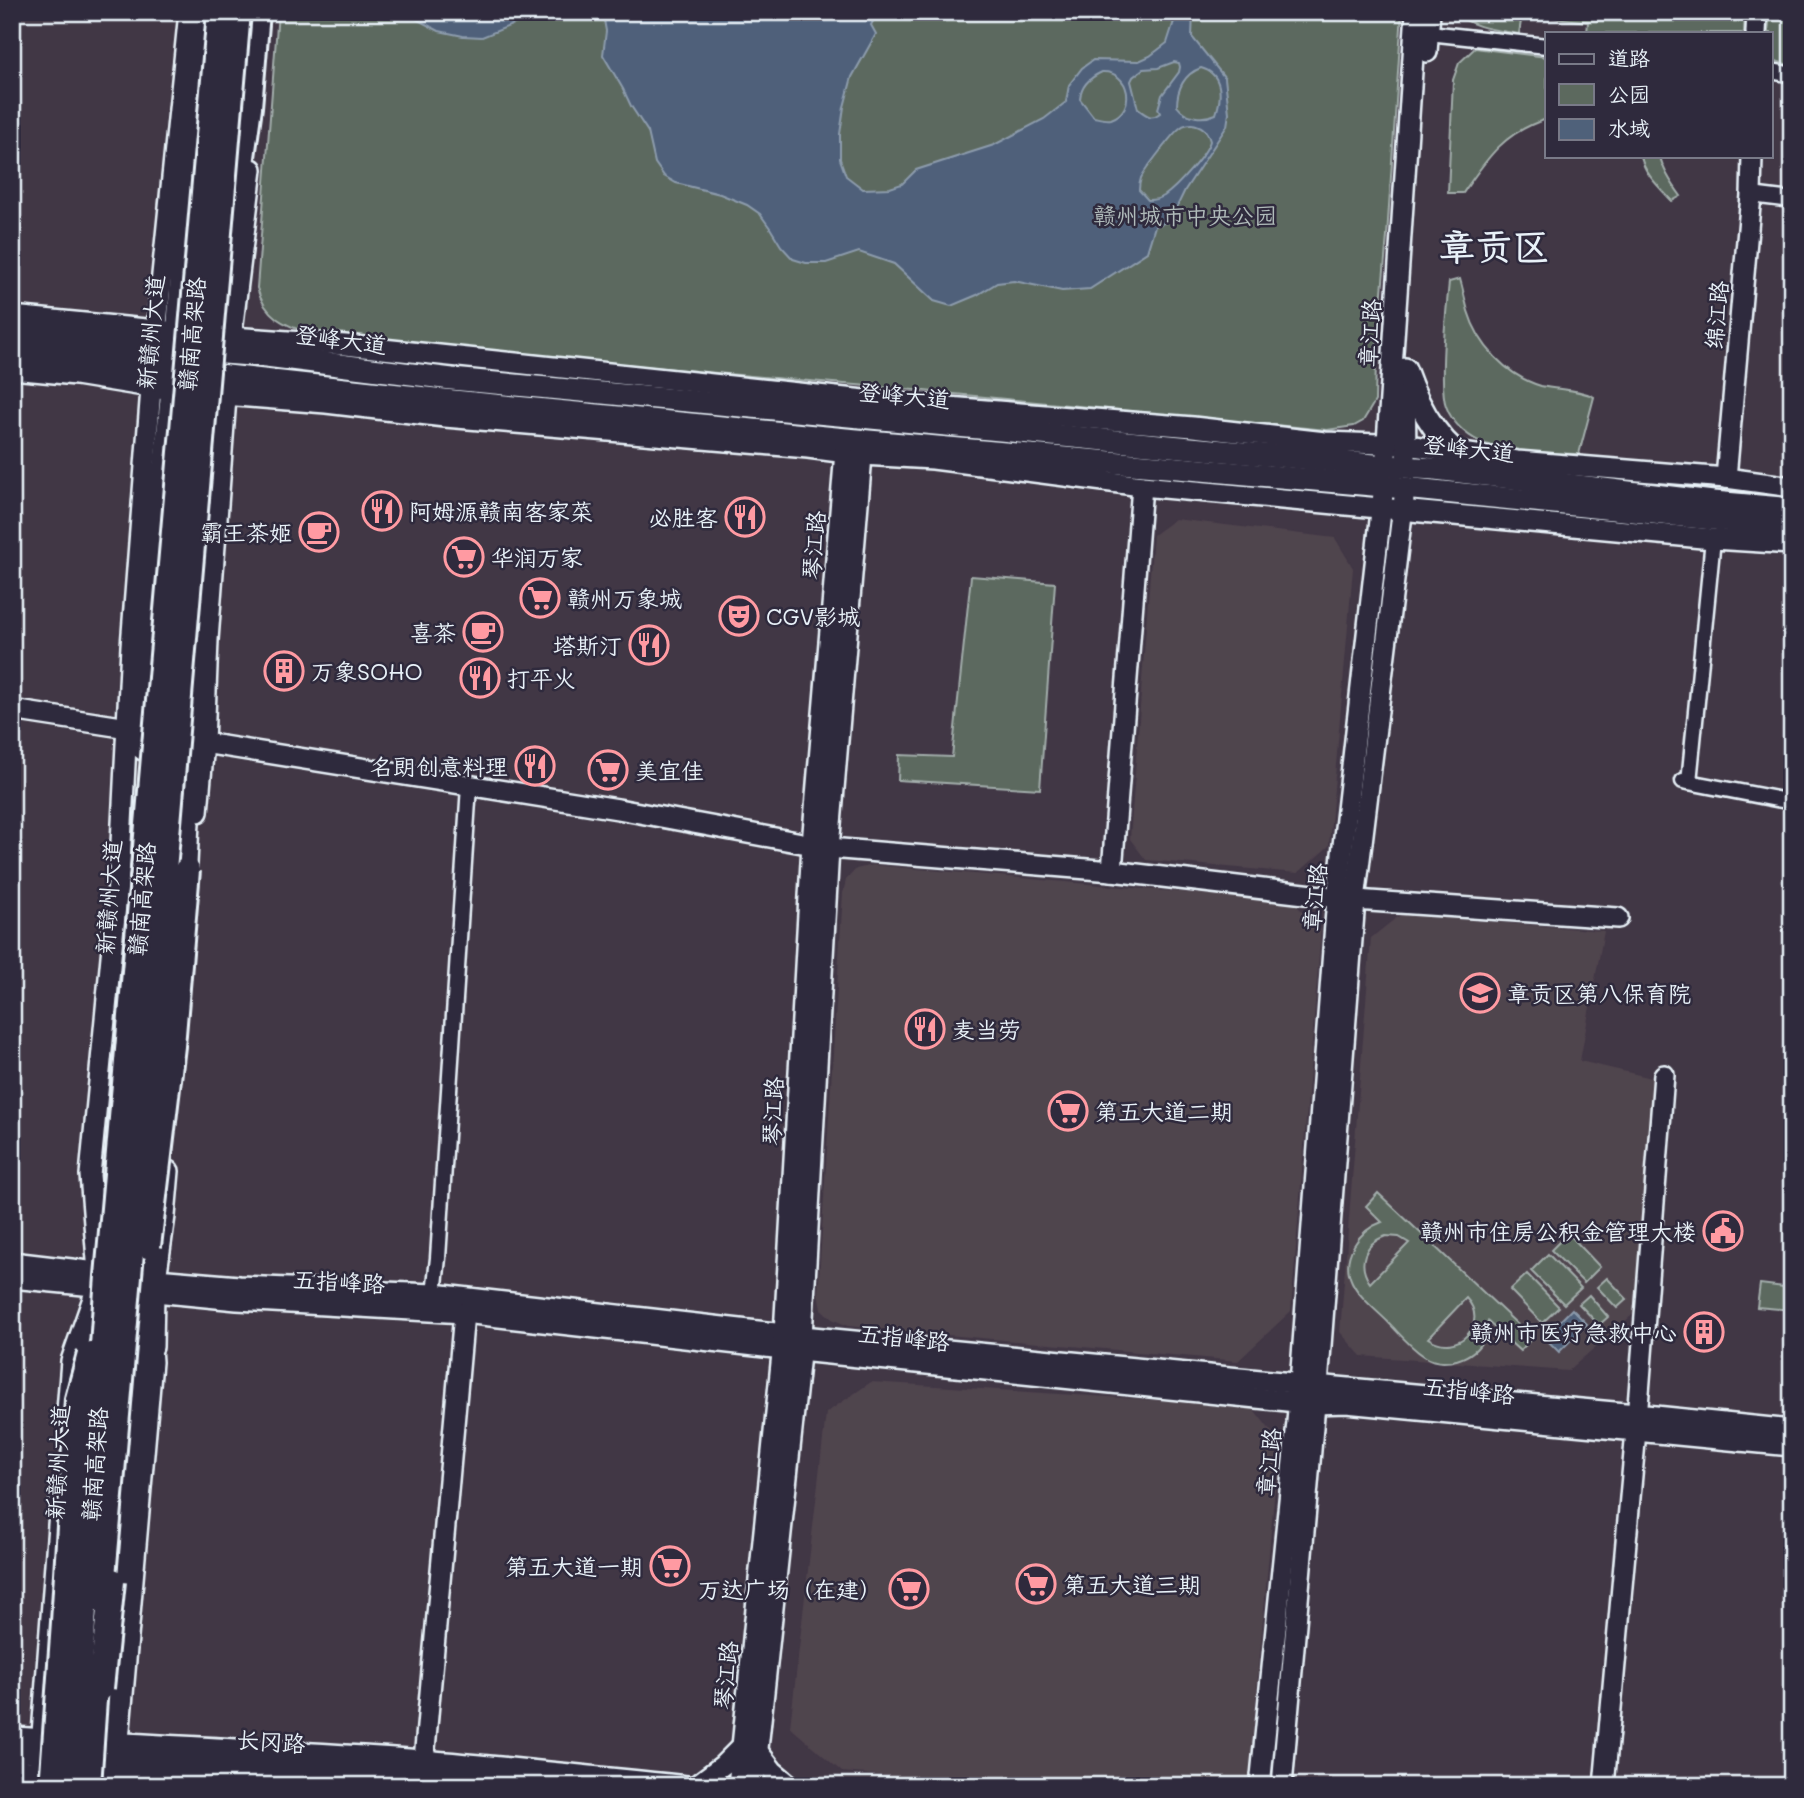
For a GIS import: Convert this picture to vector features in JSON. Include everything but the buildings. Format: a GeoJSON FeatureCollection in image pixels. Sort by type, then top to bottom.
{"type":"FeatureCollection","features":[{"type":"Feature","properties":{"kind":"highway"},"geometry":{"type":"LineString","coordinates":[[182,268],[201,12]]}},
{"type":"Feature","properties":{"kind":"highway","name":"赣南高架路"},"geometry":{"type":"LineString","coordinates":[[53,1767],[78,1693],[107,1276],[220,12]]}},
{"type":"Feature","properties":{"kind":"highway","name":"赣南高架路"},"geometry":{"type":"LineString","coordinates":[[107,1769],[99,1628],[238,12]]}},
{"type":"Feature","properties":{"kind":"highway"},"geometry":{"type":"LineString","coordinates":[[225,274],[249,107],[257,12]]}},
{"type":"Feature","properties":{"kind":"highway"},"geometry":{"type":"LineString","coordinates":[[107,1769],[107,1629],[126,1421],[172,1046],[187,870]]}},
{"type":"Feature","properties":{"kind":"highway"},"geometry":{"type":"LineString","coordinates":[[53,1767],[80,1358]]}},
{"type":"Feature","properties":{"kind":"main road","name":"新赣州大道"},"geometry":{"type":"LineString","coordinates":[[53,1767],[74,1624],[80,1358],[134,928],[164,359],[182,268],[208,12]]}},
{"type":"Feature","properties":{"kind":"main road"},"geometry":{"type":"LineString","coordinates":[[107,1769],[187,870],[200,577],[224,345],[225,274],[249,12]]}},
{"type":"Feature","properties":{"kind":"main road","name":"登峰大道"},"geometry":{"type":"LineString","coordinates":[[12,334],[164,359],[220,385],[466,402],[854,447],[1395,477],[1435,469],[1792,509]]}},
{"type":"Feature","properties":{"kind":"main road","name":"登峰大道"},"geometry":{"type":"LineString","coordinates":[[12,352],[164,359],[224,345],[266,356],[1395,477],[1792,527]]}},
{"type":"Feature","properties":{"kind":"main road"},"geometry":{"type":"LineString","coordinates":[[1405,369],[1419,405],[1432,426],[1455,452],[1470,464],[1494,476]]}},
{"type":"Feature","properties":{"kind":"main road","name":"长冈路"},"geometry":{"type":"LineString","coordinates":[[12,1750],[53,1767]]}},
{"type":"Feature","properties":{"kind":"main road","name":"长冈路"},"geometry":{"type":"LineString","coordinates":[[12,1771],[53,1767],[526,1786]]}},
{"type":"Feature","properties":{"kind":"main road","name":"长冈路"},"geometry":{"type":"LineString","coordinates":[[107,1769],[293,1786]]}},
{"type":"Feature","properties":{"kind":"street"},"geometry":{"type":"LineString","coordinates":[[90,1279],[90,1175],[120,863],[131,646],[164,359],[189,12]]}},
{"type":"Feature","properties":{"kind":"street"},"geometry":{"type":"LineString","coordinates":[[224,345],[246,221],[267,12]]}},
{"type":"Feature","properties":{"kind":"street","name":"章江路"},"geometry":{"type":"LineString","coordinates":[[1395,477],[1416,12]]}},
{"type":"Feature","properties":{"kind":"street","name":"章江路"},"geometry":{"type":"LineString","coordinates":[[1282,1786],[1308,1393],[1346,899],[1395,477],[1430,12]]}},
{"type":"Feature","properties":{"kind":"street"},"geometry":{"type":"LineString","coordinates":[[1756,32],[1757,12]]}},
{"type":"Feature","properties":{"kind":"street"},"geometry":{"type":"LineString","coordinates":[[1429,33],[1545,46]]}},
{"type":"Feature","properties":{"kind":"street"},"geometry":{"type":"LineString","coordinates":[[1772,71],[1792,75]]}},
{"type":"Feature","properties":{"kind":"street","name":"绵江路"},"geometry":{"type":"LineString","coordinates":[[1726,478],[1752,158]]}},
{"type":"Feature","properties":{"kind":"street"},"geometry":{"type":"LineString","coordinates":[[1751,195],[1792,200]]}},
{"type":"Feature","properties":{"kind":"street"},"geometry":{"type":"LineString","coordinates":[[12,316],[164,359]]}},
{"type":"Feature","properties":{"kind":"street"},"geometry":{"type":"LineString","coordinates":[[12,369],[76,375],[164,359]]}},
{"type":"Feature","properties":{"kind":"street"},"geometry":{"type":"LineString","coordinates":[[220,385],[204,743],[170,1171],[150,1285],[152,1362],[107,1769],[263,1750],[424,1760],[687,1786]]}},
{"type":"Feature","properties":{"kind":"street"},"geometry":{"type":"LineString","coordinates":[[854,447],[1142,486],[1395,477],[1713,539],[1792,544]]}},
{"type":"Feature","properties":{"kind":"street","name":"琴江路"},"geometry":{"type":"LineString","coordinates":[[738,1786],[750,1748],[792,1343],[820,846],[854,447]]}},
{"type":"Feature","properties":{"kind":"street"},"geometry":{"type":"LineString","coordinates":[[1395,477],[1455,452],[1517,461],[1726,478],[1792,487]]}},
{"type":"Feature","properties":{"kind":"street"},"geometry":{"type":"LineString","coordinates":[[1112,871],[1142,486]]}},
{"type":"Feature","properties":{"kind":"street"},"geometry":{"type":"LineString","coordinates":[[1713,539],[1685,781],[1792,802]]}},
{"type":"Feature","properties":{"kind":"street"},"geometry":{"type":"LineString","coordinates":[[200,577],[208,640]]}},
{"type":"Feature","properties":{"kind":"street"},"geometry":{"type":"LineString","coordinates":[[131,646],[153,581]]}},
{"type":"Feature","properties":{"kind":"street"},"geometry":{"type":"LineString","coordinates":[[12,710],[128,729]]}},
{"type":"Feature","properties":{"kind":"street"},"geometry":{"type":"LineString","coordinates":[[204,743],[618,809],[820,846],[1112,871],[1346,899],[1618,918]]}},
{"type":"Feature","properties":{"kind":"street"},"geometry":{"type":"LineString","coordinates":[[434,1294],[469,786]]}},
{"type":"Feature","properties":{"kind":"street"},"geometry":{"type":"LineString","coordinates":[[120,863],[134,928]]}},
{"type":"Feature","properties":{"kind":"street"},"geometry":{"type":"LineString","coordinates":[[1604,1786],[1664,1075]]}},
{"type":"Feature","properties":{"kind":"street","name":"五指峰路"},"geometry":{"type":"LineString","coordinates":[[12,1262],[90,1279]]}},
{"type":"Feature","properties":{"kind":"street","name":"五指峰路"},"geometry":{"type":"LineString","coordinates":[[12,1278],[90,1279],[150,1285],[237,1300],[464,1313],[792,1343],[1308,1393],[1346,1403],[1792,1430]]}},
{"type":"Feature","properties":{"kind":"street","name":"五指峰路"},"geometry":{"type":"LineString","coordinates":[[150,1285],[434,1294],[792,1343]]}},
{"type":"Feature","properties":{"kind":"street"},"geometry":{"type":"LineString","coordinates":[[424,1760],[464,1313]]}},
{"type":"Feature","properties":{"kind":"street","name":"章江路"},"geometry":{"type":"LineString","coordinates":[[1259,1786],[1308,1393]]}},
{"type":"Feature","properties":{"kind":"street","name":"五指峰路"},"geometry":{"type":"LineString","coordinates":[[1636,1422],[1792,1446]]}},
{"type":"Feature","properties":{"kind":"street"},"geometry":{"type":"LineString","coordinates":[[12,1737],[53,1767]]}},
{"type":"Feature","properties":{"kind":"street"},"geometry":{"type":"LineString","coordinates":[[695,1786],[750,1748],[791,1786]]}},
{"type":"Feature","properties":{"kind":"street","name":"琴江路"},"geometry":{"type":"LineString","coordinates":[[750,1748],[754,1786]]}},
{"type":"Feature","properties":{"kind":"shaded area"},"geometry":{"type":"Polygon","coordinates":[[[1175,519],[1335,538],[1353,568],[1329,846],[1298,873],[1146,860],[1130,839],[1153,535],[1175,519]]]}},
{"type":"Feature","properties":{"kind":"shaded area","name":"第五大道二期"},"geometry":{"type":"Polygon","coordinates":[[[873,865],[1293,902],[1321,930],[1291,1311],[1238,1361],[848,1326],[832,1319],[821,1309],[818,1293],[843,893],[846,880],[856,869],[873,865]]]}},
{"type":"Feature","properties":{"kind":"shaded area"},"geometry":{"type":"Polygon","coordinates":[[[1401,914],[1604,931],[1580,1061],[1656,1079],[1638,1310],[1568,1371],[1361,1356],[1340,1332],[1371,938],[1401,914]]]}},
{"type":"Feature","properties":{"kind":"shaded area","name":"第五大道三期"},"geometry":{"type":"Polygon","coordinates":[[[871,1382],[1251,1406],[1279,1441],[1249,1778],[1240,1786],[1013,1786],[842,1772],[790,1727],[826,1413],[871,1382]]]}},
{"type":"Feature","properties":{"kind":"green space","name":"赣州城市中央公园"},"geometry":{"type":"Polygon","coordinates":[[[278,12],[1402,12],[1375,401],[1363,421],[1354,426],[1327,430],[301,331],[270,313],[257,288],[278,12]]]}},
{"type":"Feature","properties":{"kind":"green space"},"geometry":{"type":"Polygon","coordinates":[[[1455,12],[1745,12],[1744,32],[1587,32],[1588,22],[1522,14],[1519,34],[1493,30],[1455,12]]]}},
{"type":"Feature","properties":{"kind":"green space"},"geometry":{"type":"Polygon","coordinates":[[[1770,12],[1792,12],[1792,66],[1772,57],[1772,32],[1768,32],[1770,12]]]}},
{"type":"Feature","properties":{"kind":"green space"},"geometry":{"type":"Polygon","coordinates":[[[1475,48],[1545,57],[1545,120],[1532,124],[1508,139],[1480,168],[1463,193],[1448,193],[1453,80],[1459,63],[1475,48]]]}},
{"type":"Feature","properties":{"kind":"green space"},"geometry":{"type":"Polygon","coordinates":[[[1642,158],[1661,158],[1671,182],[1681,196],[1672,201],[1649,175],[1642,158]]]}},
{"type":"Feature","properties":{"kind":"green space"},"geometry":{"type":"Polygon","coordinates":[[[1460,279],[1468,311],[1479,336],[1506,367],[1541,386],[1594,397],[1579,454],[1499,448],[1475,439],[1457,425],[1446,406],[1443,367],[1449,282],[1460,279]]]}},
{"type":"Feature","properties":{"kind":"green space"},"geometry":{"type":"Polygon","coordinates":[[[971,576],[1055,583],[1040,789],[898,780],[899,755],[952,757],[971,576]]]}},
{"type":"Feature","properties":{"kind":"green space"},"geometry":{"type":"Polygon","coordinates":[[[1378,1193],[1532,1338],[1520,1351],[1488,1322],[1486,1334],[1479,1345],[1466,1356],[1440,1362],[1424,1356],[1364,1299],[1352,1282],[1348,1263],[1354,1246],[1366,1231],[1382,1222],[1366,1206],[1378,1193]],[[1386,1236],[1372,1244],[1365,1255],[1364,1269],[1370,1283],[1409,1243],[1399,1237],[1386,1236]],[[1466,1298],[1428,1338],[1450,1344],[1467,1335],[1474,1318],[1466,1298]]]}},
{"type":"Feature","properties":{"kind":"green space"},"geometry":{"type":"Polygon","coordinates":[[[1568,1233],[1600,1267],[1584,1283],[1551,1250],[1568,1233]]]}},
{"type":"Feature","properties":{"kind":"green space"},"geometry":{"type":"Polygon","coordinates":[[[1548,1254],[1581,1288],[1564,1304],[1531,1271],[1548,1254]]]}},
{"type":"Feature","properties":{"kind":"green space"},"geometry":{"type":"Polygon","coordinates":[[[1527,1274],[1559,1307],[1542,1323],[1510,1290],[1527,1274]]]}},
{"type":"Feature","properties":{"kind":"green space"},"geometry":{"type":"Polygon","coordinates":[[[1607,1278],[1627,1299],[1617,1308],[1597,1287],[1607,1278]]]}},
{"type":"Feature","properties":{"kind":"green space"},"geometry":{"type":"Polygon","coordinates":[[[1760,1284],[1792,1288],[1792,1310],[1757,1307],[1760,1284]]]}},
{"type":"Feature","properties":{"kind":"green space"},"geometry":{"type":"Polygon","coordinates":[[[1589,1295],[1608,1317],[1599,1325],[1579,1304],[1589,1295]]]}},
{"type":"Feature","properties":{"kind":"water"},"geometry":{"type":"Polygon","coordinates":[[[411,12],[544,12],[482,37],[439,31],[414,18],[411,12]]]}},
{"type":"Feature","properties":{"kind":"water"},"geometry":{"type":"Polygon","coordinates":[[[596,12],[878,12],[871,25],[876,34],[852,77],[840,134],[840,159],[846,176],[863,189],[890,188],[902,184],[916,170],[994,145],[1044,119],[1066,102],[1069,85],[1082,68],[1093,60],[1139,61],[1167,43],[1177,12],[1193,12],[1192,37],[1225,78],[1229,113],[1227,126],[1185,190],[1170,221],[1155,226],[1147,252],[1090,289],[1062,291],[1014,281],[997,283],[951,306],[934,301],[894,264],[859,252],[826,263],[806,263],[793,259],[760,214],[747,205],[720,194],[676,183],[664,176],[655,163],[648,132],[603,55],[606,31],[604,20],[596,12]],[[1174,62],[1158,68],[1143,69],[1131,81],[1138,109],[1151,116],[1160,113],[1158,109],[1162,95],[1180,67],[1179,63],[1174,62]],[[1201,68],[1183,83],[1177,106],[1195,117],[1216,114],[1220,93],[1217,80],[1201,68]],[[1102,72],[1084,86],[1080,99],[1094,117],[1111,119],[1119,114],[1127,100],[1124,84],[1111,73],[1102,72]],[[1191,124],[1183,126],[1171,137],[1141,178],[1139,190],[1148,200],[1160,198],[1170,192],[1203,154],[1210,141],[1201,127],[1191,124]]]}},
{"type":"Feature","properties":{"kind":"water"},"geometry":{"type":"Polygon","coordinates":[[[1572,1309],[1587,1324],[1559,1352],[1544,1337],[1572,1309]]]}},
{"type":"Feature","properties":{"kind":"place","name":"阿姆源赣南客家菜"},"geometry":{"type":"Point","coordinates":[382,511]}},
{"type":"Feature","properties":{"kind":"place","name":"必胜客"},"geometry":{"type":"Point","coordinates":[745,517]}},
{"type":"Feature","properties":{"kind":"place","name":"霸王茶姬"},"geometry":{"type":"Point","coordinates":[319,532]}},
{"type":"Feature","properties":{"kind":"place","name":"华润万家"},"geometry":{"type":"Point","coordinates":[464,557]}},
{"type":"Feature","properties":{"kind":"place","name":"赣州万象城"},"geometry":{"type":"Point","coordinates":[540,598]}},
{"type":"Feature","properties":{"kind":"place","name":"CGV影城"},"geometry":{"type":"Point","coordinates":[739,616]}},
{"type":"Feature","properties":{"kind":"place","name":"喜茶"},"geometry":{"type":"Point","coordinates":[483,632]}},
{"type":"Feature","properties":{"kind":"place","name":"塔斯汀"},"geometry":{"type":"Point","coordinates":[649,645]}},
{"type":"Feature","properties":{"kind":"place","name":"万象SOHO"},"geometry":{"type":"Point","coordinates":[284,671]}},
{"type":"Feature","properties":{"kind":"place","name":"打平火"},"geometry":{"type":"Point","coordinates":[480,678]}},
{"type":"Feature","properties":{"kind":"place","name":"名朗创意料理"},"geometry":{"type":"Point","coordinates":[535,766]}},
{"type":"Feature","properties":{"kind":"place","name":"美宜佳"},"geometry":{"type":"Point","coordinates":[608,770]}},
{"type":"Feature","properties":{"kind":"place","name":"章贡区第八保育院"},"geometry":{"type":"Point","coordinates":[1480,993]}},
{"type":"Feature","properties":{"kind":"place","name":"麦当劳"},"geometry":{"type":"Point","coordinates":[925,1029]}},
{"type":"Feature","properties":{"kind":"place","name":"第五大道二期"},"geometry":{"type":"Point","coordinates":[1068,1111]}},
{"type":"Feature","properties":{"kind":"place","name":"赣州市住房公积金管理大楼"},"geometry":{"type":"Point","coordinates":[1723,1231]}},
{"type":"Feature","properties":{"kind":"place","name":"赣州市医疗急救中心"},"geometry":{"type":"Point","coordinates":[1704,1332]}},
{"type":"Feature","properties":{"kind":"place","name":"第五大道一期"},"geometry":{"type":"Point","coordinates":[670,1566]}},
{"type":"Feature","properties":{"kind":"place","name":"第五大道三期"},"geometry":{"type":"Point","coordinates":[1036,1584]}},
{"type":"Feature","properties":{"kind":"place","name":"万达广场（在建）"},"geometry":{"type":"Point","coordinates":[909,1589]}},
{"type":"Feature","properties":{"kind":"district","name":"章贡区"},"geometry":{"type":"Point","coordinates":[1494,245]}}]}
